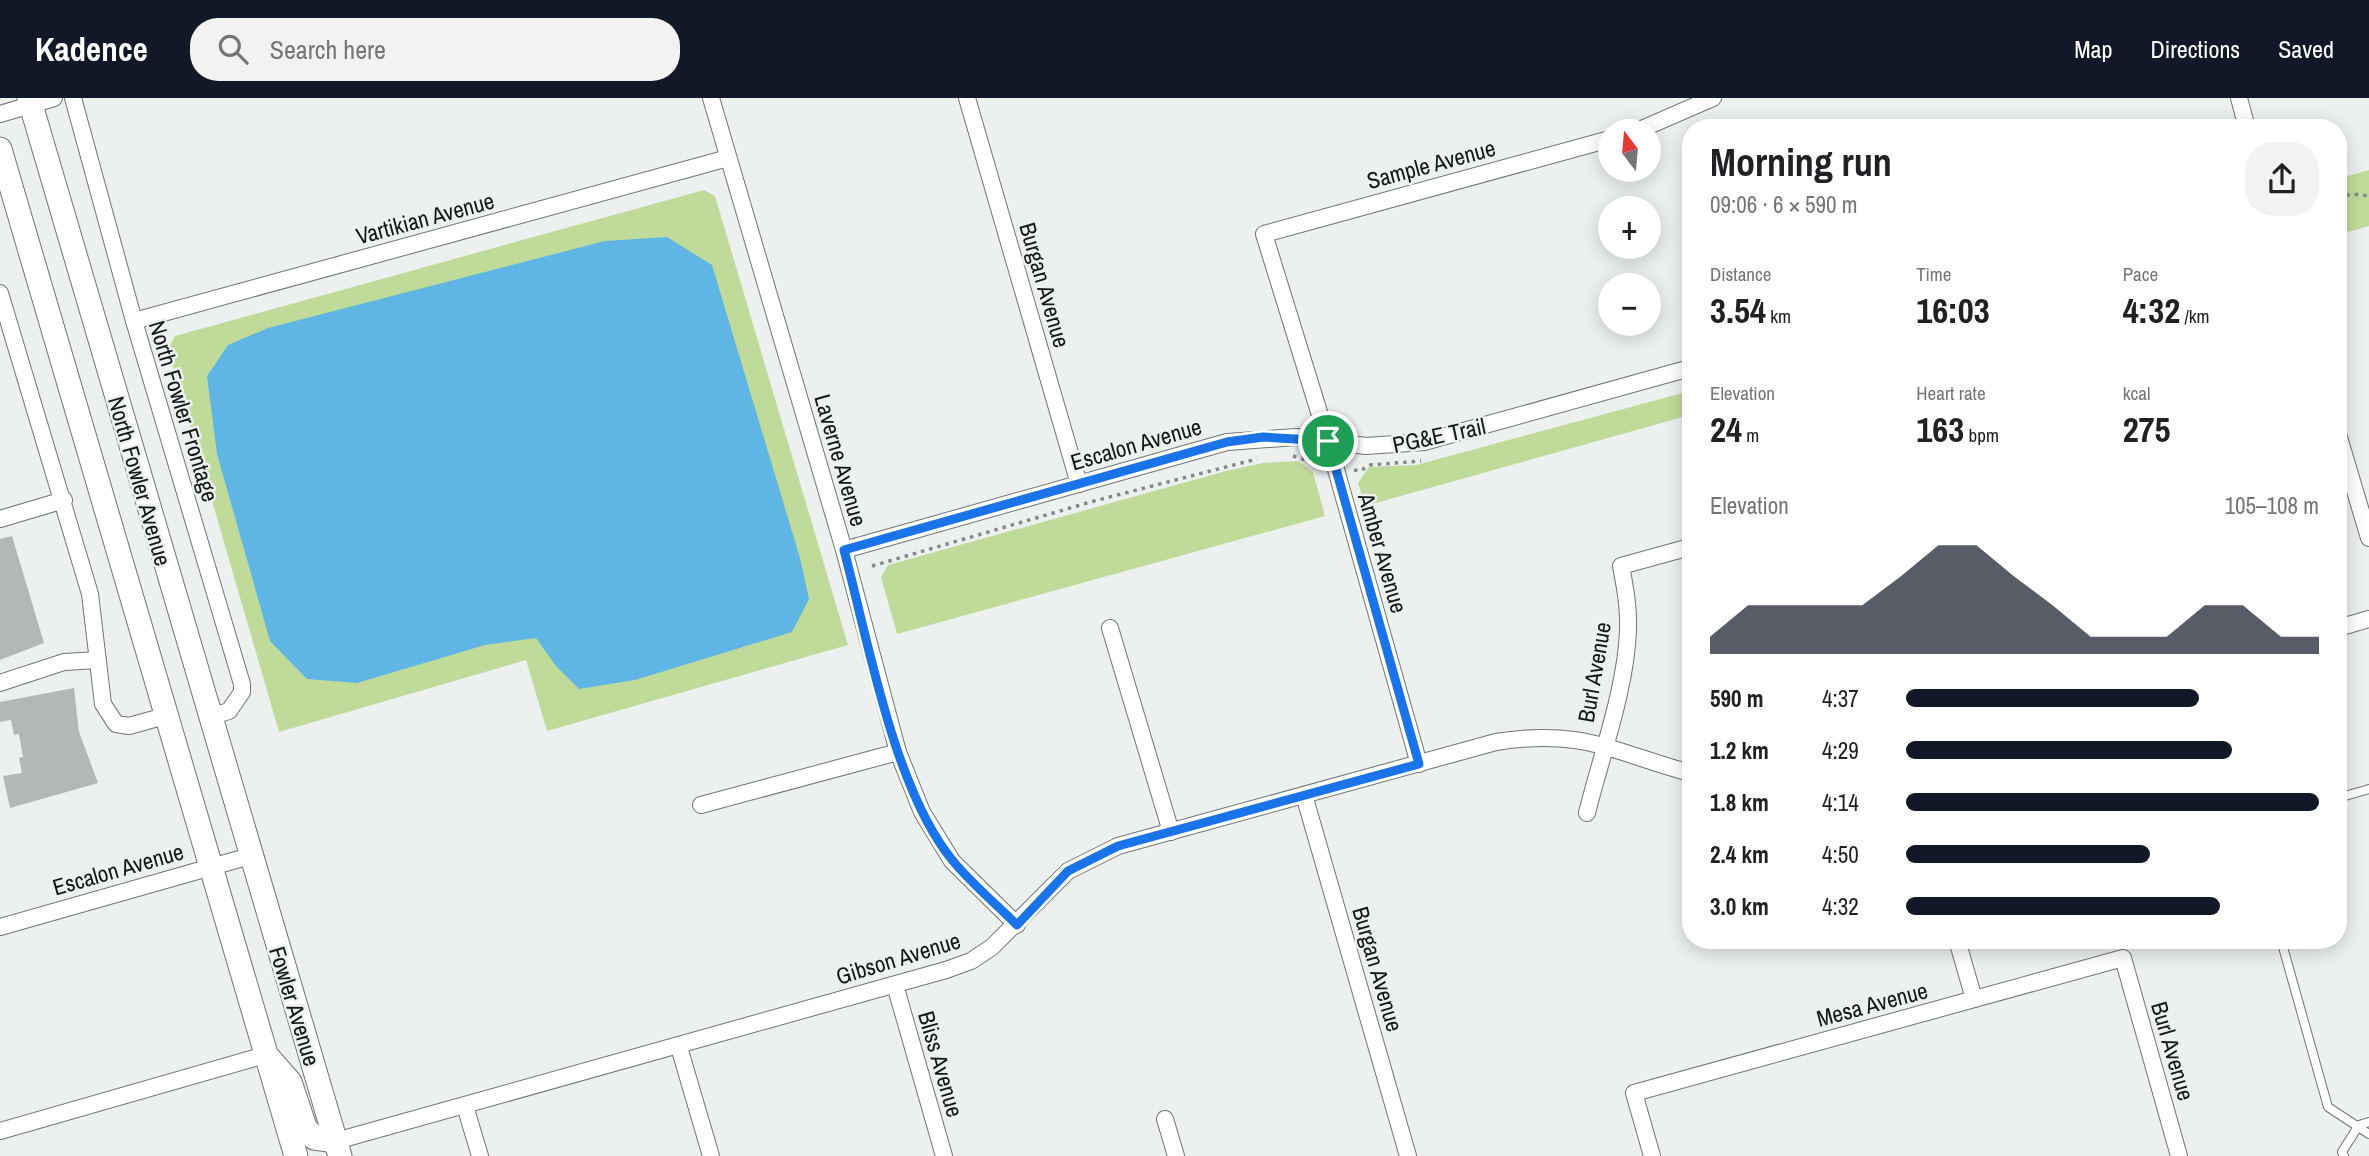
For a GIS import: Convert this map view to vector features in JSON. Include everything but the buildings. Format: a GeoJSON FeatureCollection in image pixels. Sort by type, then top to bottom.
{"type":"FeatureCollection","features":[{"type":"Feature","properties":{"kind":"main road","name":"North Fowler Avenue"},"geometry":{"type":"LineString","coordinates":[[30,101],[250,856]]}},
{"type":"Feature","properties":{"kind":"main road","name":"North Fowler Avenue"},"geometry":{"type":"LineString","coordinates":[[0,149],[210,867]]}},
{"type":"Feature","properties":{"kind":"main road","name":"Fowler Avenue"},"geometry":{"type":"LineString","coordinates":[[250,856],[338,1149]]}},
{"type":"Feature","properties":{"kind":"main road","name":"Fowler Avenue"},"geometry":{"type":"LineString","coordinates":[[210,867],[293,1155]]}},
{"type":"Feature","properties":{"kind":"main road"},"geometry":{"type":"LineString","coordinates":[[265,1055],[290,1082],[305,1127],[314,1138],[338,1149]]}},
{"type":"Feature","properties":{"kind":"street"},"geometry":{"type":"LineString","coordinates":[[0,114],[30,101],[54,98]]}},
{"type":"Feature","properties":{"kind":"street","name":"North Fowler Frontage"},"geometry":{"type":"LineString","coordinates":[[73,98],[134,321],[242,684],[242,692],[229,710],[209,717]]}},
{"type":"Feature","properties":{"kind":"street","name":"Laverne Avenue"},"geometry":{"type":"LineString","coordinates":[[711,98],[844,550],[898,752],[922,812],[952,860],[1017,925]]}},
{"type":"Feature","properties":{"kind":"street","name":"Burgan Avenue"},"geometry":{"type":"LineString","coordinates":[[967,98],[1079,484]]}},
{"type":"Feature","properties":{"kind":"street"},"geometry":{"type":"LineString","coordinates":[[1661,121],[1713,98]]}},
{"type":"Feature","properties":{"kind":"street"},"geometry":{"type":"LineString","coordinates":[[2239,98],[2245,119]]}},
{"type":"Feature","properties":{"kind":"street","name":"Sample Avenue"},"geometry":{"type":"LineString","coordinates":[[1264,234],[1598,142]]}},
{"type":"Feature","properties":{"kind":"street","name":"Vartikian Avenue"},"geometry":{"type":"LineString","coordinates":[[134,321],[728,158]]}},
{"type":"Feature","properties":{"kind":"street","name":"Amber Avenue"},"geometry":{"type":"LineString","coordinates":[[1264,234],[1328,441],[1419,764]]}},
{"type":"Feature","properties":{"kind":"street"},"geometry":{"type":"LineString","coordinates":[[0,293],[90,594],[103,704],[116,724],[129,726],[165,716]]}},
{"type":"Feature","properties":{"kind":"street","name":"Escalon Avenue"},"geometry":{"type":"LineString","coordinates":[[844,550],[1227,442],[1274,437],[1366,446],[1424,442],[1682,370]]}},
{"type":"Feature","properties":{"kind":"street"},"geometry":{"type":"LineString","coordinates":[[2347,464],[2369,538]]}},
{"type":"Feature","properties":{"kind":"street"},"geometry":{"type":"LineString","coordinates":[[0,519],[64,500]]}},
{"type":"Feature","properties":{"kind":"street","name":"Burl Avenue"},"geometry":{"type":"LineString","coordinates":[[1604,745],[1623,666],[1628,630],[1627,597],[1621,566],[1682,549]]}},
{"type":"Feature","properties":{"kind":"street"},"geometry":{"type":"LineString","coordinates":[[2347,625],[2369,619]]}},
{"type":"Feature","properties":{"kind":"street"},"geometry":{"type":"LineString","coordinates":[[1110,628],[1171,832]]}},
{"type":"Feature","properties":{"kind":"street"},"geometry":{"type":"LineString","coordinates":[[0,683],[64,662],[98,660]]}},
{"type":"Feature","properties":{"kind":"street","name":"Gibson Avenue"},"geometry":{"type":"LineString","coordinates":[[338,1149],[465,1105],[895,985],[971,961],[1017,925],[1068,871],[1118,846],[1496,742],[1535,736],[1570,737],[1604,745],[1682,771]]}},
{"type":"Feature","properties":{"kind":"street"},"geometry":{"type":"LineString","coordinates":[[1587,813],[1604,745]]}},
{"type":"Feature","properties":{"kind":"street"},"geometry":{"type":"LineString","coordinates":[[701,805],[898,752]]}},
{"type":"Feature","properties":{"kind":"street","name":"Burgan Avenue"},"geometry":{"type":"LineString","coordinates":[[1304,794],[1408,1156]]}},
{"type":"Feature","properties":{"kind":"street","name":"Escalon Avenue"},"geometry":{"type":"LineString","coordinates":[[0,927],[250,856]]}},
{"type":"Feature","properties":{"kind":"street"},"geometry":{"type":"LineString","coordinates":[[1960,949],[1974,999]]}},
{"type":"Feature","properties":{"kind":"street","name":"Burl Avenue"},"geometry":{"type":"LineString","coordinates":[[2123,958],[2179,1156]]}},
{"type":"Feature","properties":{"kind":"street","name":"Mesa Avenue"},"geometry":{"type":"LineString","coordinates":[[1652,1156],[1634,1093],[2123,958]]}},
{"type":"Feature","properties":{"kind":"street","name":"Bliss Avenue"},"geometry":{"type":"LineString","coordinates":[[895,985],[944,1156]]}},
{"type":"Feature","properties":{"kind":"street"},"geometry":{"type":"LineString","coordinates":[[679,1046],[711,1156]]}},
{"type":"Feature","properties":{"kind":"street"},"geometry":{"type":"LineString","coordinates":[[0,1131],[265,1055]]}},
{"type":"Feature","properties":{"kind":"street"},"geometry":{"type":"LineString","coordinates":[[465,1105],[480,1156]]}},
{"type":"Feature","properties":{"kind":"street"},"geometry":{"type":"LineString","coordinates":[[1165,1119],[1176,1156]]}},
{"type":"Feature","properties":{"kind":"lane"},"geometry":{"type":"LineString","coordinates":[[2347,795],[2369,789]]}},
{"type":"Feature","properties":{"kind":"lane"},"geometry":{"type":"LineString","coordinates":[[2284,949],[2329,1107],[2369,1134]]}},
{"type":"Feature","properties":{"kind":"lane"},"geometry":{"type":"LineString","coordinates":[[2343,1156],[2342,1152],[2358,1125],[2369,1122]]}},
{"type":"Feature","properties":{"kind":"path"},"geometry":{"type":"LineString","coordinates":[[2347,195],[2369,196]]}},
{"type":"Feature","properties":{"kind":"path","name":"PG&E Trail"},"geometry":{"type":"LineString","coordinates":[[1283,456],[1360,471],[1370,465],[1426,460]]}},
{"type":"Feature","properties":{"kind":"path"},"geometry":{"type":"LineString","coordinates":[[872,566],[1094,501],[1236,462],[1262,458]]}},
{"type":"Feature","properties":{"kind":"green space"},"geometry":{"type":"Polygon","coordinates":[[[2369,170],[2369,226],[2347,232],[2347,176],[2369,170]]]}},
{"type":"Feature","properties":{"kind":"green space"},"geometry":{"type":"Polygon","coordinates":[[[704,190],[715,196],[848,645],[547,731],[526,660],[279,732],[168,349],[175,336],[704,190]]]}},
{"type":"Feature","properties":{"kind":"green space"},"geometry":{"type":"Polygon","coordinates":[[[1682,393],[1682,417],[1365,506],[1358,483],[1369,467],[1416,465],[1682,393]]]}},
{"type":"Feature","properties":{"kind":"green space"},"geometry":{"type":"Polygon","coordinates":[[[1298,461],[1313,472],[1325,516],[897,634],[881,577],[888,565],[1226,471],[1263,463],[1298,461]]]}},
{"type":"Feature","properties":{"kind":"water"},"geometry":{"type":"Polygon","coordinates":[[[667,237],[712,265],[800,558],[809,599],[792,632],[635,680],[579,689],[556,666],[536,638],[485,645],[357,683],[307,679],[270,641],[217,454],[207,376],[228,345],[268,328],[605,241],[667,237]]]}},
{"type":"Feature","properties":{"kind":"route"},"geometry":{"type":"LineString","coordinates":[[1263,437],[1328,441],[1419,764],[1118,846],[1068,871],[1017,925],[952,860],[922,812],[898,752],[844,550],[1227,442],[1263,437]]}}]}
